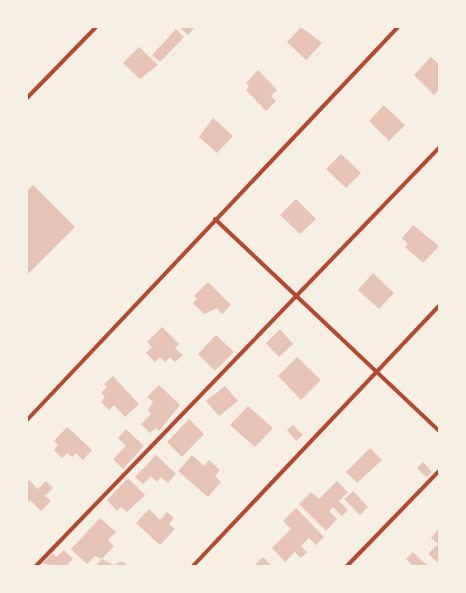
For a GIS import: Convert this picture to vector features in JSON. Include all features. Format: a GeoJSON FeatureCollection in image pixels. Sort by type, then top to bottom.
{"type":"FeatureCollection","features":[{"type":"Feature","properties":{"kind":"street"},"geometry":{"type":"LineString","coordinates":[[27,98],[96,27]]}},
{"type":"Feature","properties":{"kind":"street"},"geometry":{"type":"LineString","coordinates":[[27,420],[215,219],[398,27]]}},
{"type":"Feature","properties":{"kind":"street"},"geometry":{"type":"LineString","coordinates":[[36,566],[439,148]]}},
{"type":"Feature","properties":{"kind":"street"},"geometry":{"type":"LineString","coordinates":[[215,219],[439,431]]}},
{"type":"Feature","properties":{"kind":"street"},"geometry":{"type":"LineString","coordinates":[[193,566],[439,306]]}},
{"type":"Feature","properties":{"kind":"street"},"geometry":{"type":"LineString","coordinates":[[347,566],[439,471]]}},
{"type":"Feature","properties":{"kind":"building"},"geometry":{"type":"Polygon","coordinates":[[[179,27],[195,27],[188,35],[179,27]]]}},
{"type":"Feature","properties":{"kind":"building"},"geometry":{"type":"Polygon","coordinates":[[[301,27],[322,43],[306,60],[287,42],[301,27]]]}},
{"type":"Feature","properties":{"kind":"building"},"geometry":{"type":"Polygon","coordinates":[[[176,29],[184,37],[160,62],[152,55],[176,29]]]}},
{"type":"Feature","properties":{"kind":"building"},"geometry":{"type":"Polygon","coordinates":[[[139,47],[158,65],[140,79],[123,63],[139,47]]]}},
{"type":"Feature","properties":{"kind":"building"},"geometry":{"type":"Polygon","coordinates":[[[431,57],[439,64],[439,89],[434,95],[414,75],[431,57]]]}},
{"type":"Feature","properties":{"kind":"building"},"geometry":{"type":"Polygon","coordinates":[[[258,70],[277,90],[271,96],[276,101],[266,111],[246,90],[249,86],[246,83],[258,70]]]}},
{"type":"Feature","properties":{"kind":"building"},"geometry":{"type":"Polygon","coordinates":[[[384,105],[405,125],[389,141],[369,121],[384,105]]]}},
{"type":"Feature","properties":{"kind":"building"},"geometry":{"type":"Polygon","coordinates":[[[213,118],[233,136],[217,153],[199,137],[213,118]]]}},
{"type":"Feature","properties":{"kind":"building"},"geometry":{"type":"Polygon","coordinates":[[[341,154],[361,173],[346,188],[326,169],[341,154]]]}},
{"type":"Feature","properties":{"kind":"building"},"geometry":{"type":"Polygon","coordinates":[[[33,185],[75,227],[27,275],[27,191],[33,185]]]}},
{"type":"Feature","properties":{"kind":"building"},"geometry":{"type":"Polygon","coordinates":[[[296,199],[316,219],[300,234],[280,215],[296,199]]]}},
{"type":"Feature","properties":{"kind":"building"},"geometry":{"type":"Polygon","coordinates":[[[413,225],[439,246],[423,263],[405,247],[408,244],[402,238],[413,225]]]}},
{"type":"Feature","properties":{"kind":"building"},"geometry":{"type":"Polygon","coordinates":[[[373,273],[394,293],[379,309],[358,290],[373,273]]]}},
{"type":"Feature","properties":{"kind":"building"},"geometry":{"type":"Polygon","coordinates":[[[208,282],[231,305],[222,314],[217,308],[204,314],[193,303],[197,299],[194,296],[208,282]]]}},
{"type":"Feature","properties":{"kind":"building"},"geometry":{"type":"Polygon","coordinates":[[[162,327],[179,344],[175,348],[183,355],[175,362],[170,357],[165,362],[160,357],[155,362],[146,353],[152,347],[147,342],[162,327]]]}},
{"type":"Feature","properties":{"kind":"building"},"geometry":{"type":"Polygon","coordinates":[[[280,329],[293,344],[279,357],[266,343],[280,329]]]}},
{"type":"Feature","properties":{"kind":"building"},"geometry":{"type":"Polygon","coordinates":[[[216,335],[234,352],[215,371],[198,354],[216,335]]]}},
{"type":"Feature","properties":{"kind":"building"},"geometry":{"type":"Polygon","coordinates":[[[297,357],[321,380],[301,400],[278,376],[297,357]]]}},
{"type":"Feature","properties":{"kind":"building"},"geometry":{"type":"Polygon","coordinates":[[[113,376],[139,404],[125,417],[114,405],[109,410],[101,402],[105,397],[101,393],[107,387],[104,384],[113,376]]]}},
{"type":"Feature","properties":{"kind":"building"},"geometry":{"type":"Polygon","coordinates":[[[159,385],[180,405],[159,431],[156,428],[150,433],[141,424],[151,414],[148,410],[153,402],[147,397],[159,385]]]}},
{"type":"Feature","properties":{"kind":"building"},"geometry":{"type":"Polygon","coordinates":[[[225,386],[238,401],[219,416],[206,401],[225,386]]]}},
{"type":"Feature","properties":{"kind":"building"},"geometry":{"type":"Polygon","coordinates":[[[248,406],[273,428],[255,447],[230,425],[248,406]]]}},
{"type":"Feature","properties":{"kind":"building"},"geometry":{"type":"Polygon","coordinates":[[[189,419],[204,434],[182,457],[167,442],[189,419]]]}},
{"type":"Feature","properties":{"kind":"building"},"geometry":{"type":"Polygon","coordinates":[[[293,425],[303,435],[296,441],[287,430],[293,425]]]}},
{"type":"Feature","properties":{"kind":"building"},"geometry":{"type":"Polygon","coordinates":[[[67,427],[92,450],[83,460],[76,453],[72,457],[67,453],[62,458],[54,450],[58,445],[54,441],[67,427]]]}},
{"type":"Feature","properties":{"kind":"building"},"geometry":{"type":"Polygon","coordinates":[[[126,429],[144,446],[123,469],[113,459],[126,446],[118,438],[126,429]]]}},
{"type":"Feature","properties":{"kind":"building"},"geometry":{"type":"Polygon","coordinates":[[[370,448],[382,460],[357,483],[346,472],[370,448]]]}},
{"type":"Feature","properties":{"kind":"building"},"geometry":{"type":"Polygon","coordinates":[[[156,455],[176,474],[168,483],[161,477],[157,482],[151,476],[143,484],[135,477],[156,455]]]}},
{"type":"Feature","properties":{"kind":"building"},"geometry":{"type":"Polygon","coordinates":[[[192,455],[204,466],[209,460],[220,470],[215,476],[221,482],[208,497],[178,471],[192,455]]]}},
{"type":"Feature","properties":{"kind":"building"},"geometry":{"type":"Polygon","coordinates":[[[423,462],[432,472],[426,477],[417,468],[423,462]]]}},
{"type":"Feature","properties":{"kind":"building"},"geometry":{"type":"Polygon","coordinates":[[[27,478],[38,489],[46,481],[53,488],[45,496],[51,501],[41,511],[30,500],[27,503],[27,478]]]}},
{"type":"Feature","properties":{"kind":"building"},"geometry":{"type":"Polygon","coordinates":[[[128,478],[145,495],[127,512],[121,507],[117,511],[107,500],[128,478]]]}},
{"type":"Feature","properties":{"kind":"building"},"geometry":{"type":"Polygon","coordinates":[[[337,481],[348,492],[339,501],[348,510],[342,516],[333,507],[329,511],[337,519],[326,531],[299,504],[311,492],[319,499],[337,481]]]}},
{"type":"Feature","properties":{"kind":"building"},"geometry":{"type":"Polygon","coordinates":[[[353,491],[368,507],[360,515],[344,499],[353,491]]]}},
{"type":"Feature","properties":{"kind":"building"},"geometry":{"type":"Polygon","coordinates":[[[296,508],[324,537],[316,545],[309,538],[301,546],[307,552],[301,558],[295,552],[285,562],[272,548],[291,529],[283,521],[296,508]]]}},
{"type":"Feature","properties":{"kind":"building"},"geometry":{"type":"Polygon","coordinates":[[[149,509],[160,520],[167,512],[174,518],[169,524],[175,529],[160,545],[136,523],[149,509]]]}},
{"type":"Feature","properties":{"kind":"building"},"geometry":{"type":"Polygon","coordinates":[[[100,518],[116,532],[108,540],[114,546],[102,559],[95,556],[87,564],[71,549],[100,518]]]}},
{"type":"Feature","properties":{"kind":"building"},"geometry":{"type":"Polygon","coordinates":[[[439,528],[439,564],[428,554],[438,544],[431,538],[439,528]]]}},
{"type":"Feature","properties":{"kind":"building"},"geometry":{"type":"Polygon","coordinates":[[[64,550],[73,559],[66,566],[42,564],[53,553],[56,557],[64,550]]]}},
{"type":"Feature","properties":{"kind":"building"},"geometry":{"type":"Polygon","coordinates":[[[413,552],[422,561],[430,566],[413,566],[406,559],[413,552]]]}},
{"type":"Feature","properties":{"kind":"building"},"geometry":{"type":"Polygon","coordinates":[[[263,557],[272,566],[254,566],[263,557]]]}},
{"type":"Feature","properties":{"kind":"building"},"geometry":{"type":"Polygon","coordinates":[[[102,559],[114,565],[122,561],[128,566],[95,566],[102,559]]]}}]}
